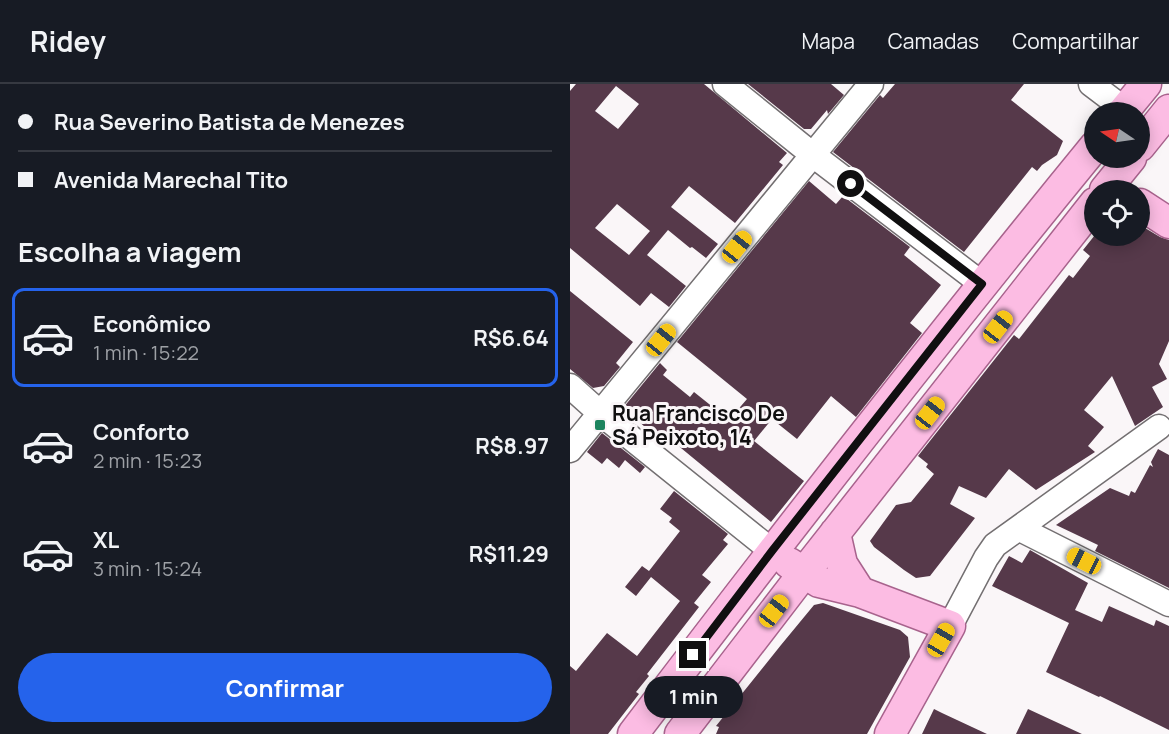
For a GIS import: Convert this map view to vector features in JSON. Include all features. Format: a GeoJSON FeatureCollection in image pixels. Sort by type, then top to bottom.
{"type":"FeatureCollection","features":[{"type":"Feature","properties":{"kind":"main road"},"geometry":{"type":"LineString","coordinates":[[1143,102],[1146,84]]}},
{"type":"Feature","properties":{"kind":"main road"},"geometry":{"type":"LineString","coordinates":[[633,734],[772,551],[982,284],[1084,160]]}},
{"type":"Feature","properties":{"kind":"main road"},"geometry":{"type":"LineString","coordinates":[[1150,211],[1169,223]]}},
{"type":"Feature","properties":{"kind":"main road"},"geometry":{"type":"LineString","coordinates":[[680,734],[835,533],[1084,222]]}},
{"type":"Feature","properties":{"kind":"main road"},"geometry":{"type":"LineString","coordinates":[[835,533],[842,564],[860,592]]}},
{"type":"Feature","properties":{"kind":"main road"},"geometry":{"type":"LineString","coordinates":[[772,551],[803,574],[819,582],[860,592],[950,626],[891,734]]}},
{"type":"Feature","properties":{"kind":"street"},"geometry":{"type":"LineString","coordinates":[[725,84],[813,155],[982,284]]}},
{"type":"Feature","properties":{"kind":"street"},"geometry":{"type":"LineString","coordinates":[[570,450],[872,84]]}},
{"type":"Feature","properties":{"kind":"street"},"geometry":{"type":"LineString","coordinates":[[1091,84],[1114,102]]}},
{"type":"Feature","properties":{"kind":"street"},"geometry":{"type":"LineString","coordinates":[[570,386],[600,413],[772,551]]}},
{"type":"Feature","properties":{"kind":"street"},"geometry":{"type":"LineString","coordinates":[[950,626],[995,545],[1159,427]]}},
{"type":"Feature","properties":{"kind":"street"},"geometry":{"type":"LineString","coordinates":[[1020,529],[1169,604]]}},
{"type":"Feature","properties":{"kind":"building"},"geometry":{"type":"Polygon","coordinates":[[[576,84],[704,84],[787,153],[779,162],[783,165],[735,223],[689,186],[671,207],[718,244],[706,258],[668,230],[647,255],[686,286],[669,307],[651,293],[640,306],[570,248],[570,91],[576,84]],[[616,86],[595,111],[618,129],[639,104],[616,86]],[[617,204],[595,228],[629,255],[650,231],[617,204]]]}},
{"type":"Feature","properties":{"kind":"building"},"geometry":{"type":"Polygon","coordinates":[[[748,84],[831,84],[844,95],[811,129],[804,129],[748,84]]]}},
{"type":"Feature","properties":{"kind":"building"},"geometry":{"type":"Polygon","coordinates":[[[895,84],[1024,84],[1011,100],[1063,141],[1057,155],[1037,171],[1032,167],[964,252],[833,152],[880,95],[883,98],[895,84]]]}},
{"type":"Feature","properties":{"kind":"building"},"geometry":{"type":"Polygon","coordinates":[[[809,181],[836,204],[843,196],[910,247],[904,255],[941,285],[910,323],[922,333],[856,417],[831,396],[797,439],[772,419],[754,441],[804,481],[771,522],[670,439],[664,446],[623,408],[660,363],[667,370],[663,375],[690,397],[694,392],[729,420],[747,399],[677,342],[809,181]]]}},
{"type":"Feature","properties":{"kind":"building"},"geometry":{"type":"Polygon","coordinates":[[[1150,231],[1169,240],[1169,341],[1159,364],[1167,379],[1152,387],[1163,407],[1135,426],[1112,376],[1084,410],[1104,427],[1088,446],[1095,452],[1036,490],[1009,469],[986,498],[959,486],[950,504],[975,518],[930,576],[916,578],[874,547],[870,541],[896,505],[911,502],[934,474],[926,467],[928,464],[918,456],[1014,335],[1019,339],[1069,275],[1073,278],[1090,256],[1083,250],[1086,246],[1150,246],[1150,231]]]}},
{"type":"Feature","properties":{"kind":"building"},"geometry":{"type":"Polygon","coordinates":[[[570,291],[633,342],[616,363],[620,367],[604,386],[593,388],[570,369],[570,291]]]}},
{"type":"Feature","properties":{"kind":"building"},"geometry":{"type":"Polygon","coordinates":[[[602,433],[645,467],[640,473],[625,460],[619,468],[607,458],[602,464],[587,452],[602,433]]]}},
{"type":"Feature","properties":{"kind":"building"},"geometry":{"type":"Polygon","coordinates":[[[1158,449],[1169,455],[1169,588],[1095,551],[1098,545],[1056,525],[1110,488],[1129,496],[1131,491],[1135,493],[1150,465],[1153,467],[1151,462],[1158,449]]]}},
{"type":"Feature","properties":{"kind":"building"},"geometry":{"type":"Polygon","coordinates":[[[674,491],[728,534],[723,540],[728,544],[702,575],[711,582],[694,603],[699,607],[647,674],[649,676],[636,692],[639,694],[608,734],[570,734],[570,666],[576,671],[607,633],[637,656],[680,601],[651,577],[636,596],[625,587],[642,566],[649,571],[680,531],[669,522],[672,518],[660,509],[674,491]]]}},
{"type":"Feature","properties":{"kind":"building"},"geometry":{"type":"Polygon","coordinates":[[[1030,550],[1088,583],[1075,610],[1102,622],[1109,606],[1154,626],[1156,620],[1169,626],[1169,730],[1046,672],[1069,623],[992,586],[1009,556],[1022,563],[1030,550]]]}},
{"type":"Feature","properties":{"kind":"building"},"geometry":{"type":"Polygon","coordinates":[[[823,603],[900,630],[908,637],[910,657],[867,734],[716,734],[719,727],[716,726],[781,645],[814,605],[823,603]]]}},
{"type":"Feature","properties":{"kind":"building"},"geometry":{"type":"Polygon","coordinates":[[[934,709],[942,713],[987,734],[922,734],[934,709]]]}},
{"type":"Feature","properties":{"kind":"building"},"geometry":{"type":"Polygon","coordinates":[[[1028,709],[1082,734],[1016,734],[1028,709]]]}},
{"type":"Feature","properties":{"kind":"place","name":"Rua Francisco De Sá Peixoto, 14"},"geometry":{"type":"Point","coordinates":[600,425]}},
{"type":"Feature","properties":{"kind":"route"},"geometry":{"type":"LineString","coordinates":[[693,655],[982,284],[851,184]]}}]}
